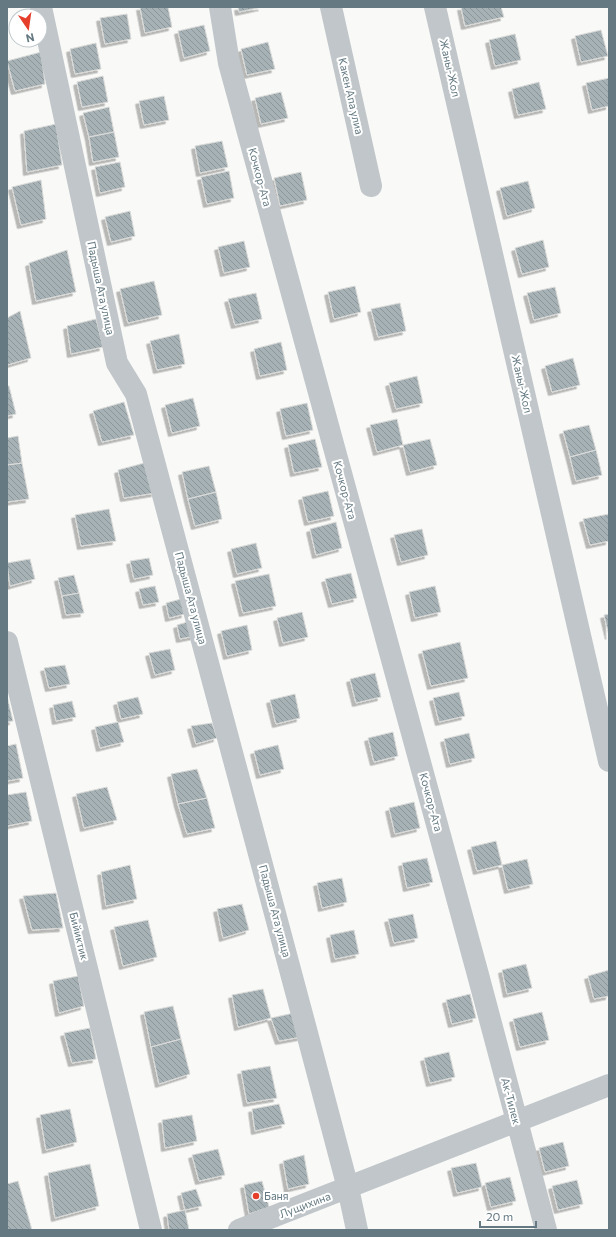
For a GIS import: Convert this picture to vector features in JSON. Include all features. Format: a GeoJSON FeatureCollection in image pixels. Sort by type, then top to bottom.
{"type":"FeatureCollection","features":[{"type":"Feature","properties":{"kind":"street","name":"Падыша Ата улица"},"geometry":{"type":"LineString","coordinates":[[41,7],[117,363],[136,394],[348,1188],[357,1230]]}},
{"type":"Feature","properties":{"kind":"street","name":"Кочкор-Ата"},"geometry":{"type":"LineString","coordinates":[[220,7],[229,63],[477,971]]}},
{"type":"Feature","properties":{"kind":"street","name":"Какен Апа улиа"},"geometry":{"type":"LineString","coordinates":[[332,7],[371,186]]}},
{"type":"Feature","properties":{"kind":"street","name":"Жаны-Жол"},"geometry":{"type":"LineString","coordinates":[[435,7],[609,761]]}},
{"type":"Feature","properties":{"kind":"street","name":"Бийиктик"},"geometry":{"type":"LineString","coordinates":[[7,642],[151,1230]]}},
{"type":"Feature","properties":{"kind":"street","name":"Ак-Тилек"},"geometry":{"type":"LineString","coordinates":[[477,971],[546,1230]]}},
{"type":"Feature","properties":{"kind":"street","name":"Лущихина"},"geometry":{"type":"LineString","coordinates":[[239,1230],[609,1085]]}},
{"type":"Feature","properties":{"kind":"building"},"geometry":{"type":"Polygon","coordinates":[[[140,7],[168,7],[172,27],[145,33],[140,7]]]}},
{"type":"Feature","properties":{"kind":"building"},"geometry":{"type":"Polygon","coordinates":[[[238,7],[262,7],[239,12],[238,7]]]}},
{"type":"Feature","properties":{"kind":"building"},"geometry":{"type":"Polygon","coordinates":[[[461,7],[501,7],[504,17],[465,26],[461,7]]]}},
{"type":"Feature","properties":{"kind":"building"},"geometry":{"type":"Polygon","coordinates":[[[127,14],[131,39],[105,44],[100,18],[127,14]]]}},
{"type":"Feature","properties":{"kind":"building"},"geometry":{"type":"Polygon","coordinates":[[[204,25],[210,51],[184,58],[178,31],[204,25]]]}},
{"type":"Feature","properties":{"kind":"building"},"geometry":{"type":"Polygon","coordinates":[[[601,30],[608,56],[581,62],[575,36],[601,30]]]}},
{"type":"Feature","properties":{"kind":"building"},"geometry":{"type":"Polygon","coordinates":[[[515,34],[521,60],[495,66],[489,40],[515,34]]]}},
{"type":"Feature","properties":{"kind":"building"},"geometry":{"type":"Polygon","coordinates":[[[268,42],[275,69],[247,75],[241,49],[268,42]]]}},
{"type":"Feature","properties":{"kind":"building"},"geometry":{"type":"Polygon","coordinates":[[[96,43],[101,69],[75,74],[70,49],[96,43]]]}},
{"type":"Feature","properties":{"kind":"building"},"geometry":{"type":"Polygon","coordinates":[[[41,52],[45,84],[15,91],[7,61],[41,52]]]}},
{"type":"Feature","properties":{"kind":"building"},"geometry":{"type":"Polygon","coordinates":[[[103,76],[108,102],[82,107],[77,82],[103,76]]]}},
{"type":"Feature","properties":{"kind":"building"},"geometry":{"type":"Polygon","coordinates":[[[609,78],[609,106],[592,110],[586,83],[609,78]]]}},
{"type":"Feature","properties":{"kind":"building"},"geometry":{"type":"Polygon","coordinates":[[[539,82],[546,109],[518,115],[512,89],[539,82]]]}},
{"type":"Feature","properties":{"kind":"building"},"geometry":{"type":"Polygon","coordinates":[[[281,92],[288,118],[261,124],[255,98],[281,92]]]}},
{"type":"Feature","properties":{"kind":"building"},"geometry":{"type":"Polygon","coordinates":[[[164,96],[169,120],[144,125],[139,101],[164,96]]]}},
{"type":"Feature","properties":{"kind":"building"},"geometry":{"type":"Polygon","coordinates":[[[109,107],[114,132],[89,137],[83,113],[109,107]]]}},
{"type":"Feature","properties":{"kind":"building"},"geometry":{"type":"Polygon","coordinates":[[[56,124],[62,165],[27,172],[24,131],[56,124]]]}},
{"type":"Feature","properties":{"kind":"building"},"geometry":{"type":"Polygon","coordinates":[[[114,132],[119,157],[93,162],[89,137],[114,132]]]}},
{"type":"Feature","properties":{"kind":"building"},"geometry":{"type":"Polygon","coordinates":[[[222,141],[228,167],[200,173],[195,146],[222,141]]]}},
{"type":"Feature","properties":{"kind":"building"},"geometry":{"type":"Polygon","coordinates":[[[120,162],[125,187],[100,193],[95,167],[120,162]]]}},
{"type":"Feature","properties":{"kind":"building"},"geometry":{"type":"Polygon","coordinates":[[[229,171],[234,198],[207,204],[201,177],[229,171]]]}},
{"type":"Feature","properties":{"kind":"building"},"geometry":{"type":"Polygon","coordinates":[[[301,172],[307,200],[280,206],[274,178],[301,172]]]}},
{"type":"Feature","properties":{"kind":"building"},"geometry":{"type":"Polygon","coordinates":[[[41,180],[46,219],[21,225],[12,187],[41,180]]]}},
{"type":"Feature","properties":{"kind":"building"},"geometry":{"type":"Polygon","coordinates":[[[528,181],[535,208],[507,216],[500,188],[528,181]]]}},
{"type":"Feature","properties":{"kind":"building"},"geometry":{"type":"Polygon","coordinates":[[[130,211],[135,236],[111,242],[105,217],[130,211]]]}},
{"type":"Feature","properties":{"kind":"building"},"geometry":{"type":"Polygon","coordinates":[[[543,240],[549,267],[522,274],[515,248],[543,240]]]}},
{"type":"Feature","properties":{"kind":"building"},"geometry":{"type":"Polygon","coordinates":[[[244,241],[250,267],[224,273],[218,247],[244,241]]]}},
{"type":"Feature","properties":{"kind":"building"},"geometry":{"type":"Polygon","coordinates":[[[67,250],[76,292],[36,301],[29,263],[67,250]]]}},
{"type":"Feature","properties":{"kind":"building"},"geometry":{"type":"Polygon","coordinates":[[[154,281],[162,315],[128,323],[120,289],[154,281]]]}},
{"type":"Feature","properties":{"kind":"building"},"geometry":{"type":"Polygon","coordinates":[[[355,286],[361,312],[334,319],[328,292],[355,286]]]}},
{"type":"Feature","properties":{"kind":"building"},"geometry":{"type":"Polygon","coordinates":[[[555,287],[561,313],[534,320],[527,293],[555,287]]]}},
{"type":"Feature","properties":{"kind":"building"},"geometry":{"type":"Polygon","coordinates":[[[256,293],[262,319],[235,325],[228,299],[256,293]]]}},
{"type":"Feature","properties":{"kind":"building"},"geometry":{"type":"Polygon","coordinates":[[[400,303],[406,331],[378,337],[371,309],[400,303]]]}},
{"type":"Feature","properties":{"kind":"building"},"geometry":{"type":"Polygon","coordinates":[[[20,311],[31,358],[7,365],[7,318],[20,311]]]}},
{"type":"Feature","properties":{"kind":"building"},"geometry":{"type":"Polygon","coordinates":[[[96,319],[103,347],[71,354],[67,326],[96,319]]]}},
{"type":"Feature","properties":{"kind":"building"},"geometry":{"type":"Polygon","coordinates":[[[179,334],[185,364],[157,370],[150,341],[179,334]]]}},
{"type":"Feature","properties":{"kind":"building"},"geometry":{"type":"Polygon","coordinates":[[[281,342],[287,370],[260,376],[254,349],[281,342]]]}},
{"type":"Feature","properties":{"kind":"building"},"geometry":{"type":"Polygon","coordinates":[[[573,358],[580,385],[552,392],[545,366],[573,358]]]}},
{"type":"Feature","properties":{"kind":"building"},"geometry":{"type":"Polygon","coordinates":[[[417,376],[423,403],[396,409],[389,383],[417,376]]]}},
{"type":"Feature","properties":{"kind":"building"},"geometry":{"type":"Polygon","coordinates":[[[7,386],[9,386],[16,414],[7,416],[7,386]]]}},
{"type":"Feature","properties":{"kind":"building"},"geometry":{"type":"Polygon","coordinates":[[[193,398],[200,426],[172,433],[165,405],[193,398]]]}},
{"type":"Feature","properties":{"kind":"building"},"geometry":{"type":"Polygon","coordinates":[[[124,402],[134,435],[102,442],[93,411],[124,402]]]}},
{"type":"Feature","properties":{"kind":"building"},"geometry":{"type":"Polygon","coordinates":[[[307,403],[313,430],[286,436],[280,409],[307,403]]]}},
{"type":"Feature","properties":{"kind":"building"},"geometry":{"type":"Polygon","coordinates":[[[397,419],[403,445],[377,452],[370,425],[397,419]]]}},
{"type":"Feature","properties":{"kind":"building"},"geometry":{"type":"Polygon","coordinates":[[[589,425],[596,450],[570,457],[563,431],[589,425]]]}},
{"type":"Feature","properties":{"kind":"building"},"geometry":{"type":"Polygon","coordinates":[[[18,436],[22,463],[7,465],[7,438],[18,436]]]}},
{"type":"Feature","properties":{"kind":"building"},"geometry":{"type":"Polygon","coordinates":[[[315,439],[322,467],[294,473],[288,445],[315,439]]]}},
{"type":"Feature","properties":{"kind":"building"},"geometry":{"type":"Polygon","coordinates":[[[430,439],[437,465],[410,472],[403,445],[430,439]]]}},
{"type":"Feature","properties":{"kind":"building"},"geometry":{"type":"Polygon","coordinates":[[[596,450],[602,475],[576,481],[570,457],[596,450]]]}},
{"type":"Feature","properties":{"kind":"building"},"geometry":{"type":"Polygon","coordinates":[[[148,462],[155,493],[124,498],[118,470],[148,462]]]}},
{"type":"Feature","properties":{"kind":"building"},"geometry":{"type":"Polygon","coordinates":[[[22,463],[29,499],[7,502],[7,465],[22,463]]]}},
{"type":"Feature","properties":{"kind":"building"},"geometry":{"type":"Polygon","coordinates":[[[209,466],[216,492],[188,499],[182,472],[209,466]]]}},
{"type":"Feature","properties":{"kind":"building"},"geometry":{"type":"Polygon","coordinates":[[[328,491],[334,516],[308,522],[302,497],[328,491]]]}},
{"type":"Feature","properties":{"kind":"building"},"geometry":{"type":"Polygon","coordinates":[[[216,492],[222,519],[195,526],[188,499],[216,492]]]}},
{"type":"Feature","properties":{"kind":"building"},"geometry":{"type":"Polygon","coordinates":[[[109,509],[116,541],[81,546],[75,515],[109,509]]]}},
{"type":"Feature","properties":{"kind":"building"},"geometry":{"type":"Polygon","coordinates":[[[609,514],[609,541],[590,545],[583,519],[609,514]]]}},
{"type":"Feature","properties":{"kind":"building"},"geometry":{"type":"Polygon","coordinates":[[[336,522],[342,548],[316,555],[310,529],[336,522]]]}},
{"type":"Feature","properties":{"kind":"building"},"geometry":{"type":"Polygon","coordinates":[[[422,529],[428,555],[401,562],[394,535],[422,529]]]}},
{"type":"Feature","properties":{"kind":"building"},"geometry":{"type":"Polygon","coordinates":[[[256,543],[262,568],[237,574],[231,549],[256,543]]]}},
{"type":"Feature","properties":{"kind":"building"},"geometry":{"type":"Polygon","coordinates":[[[149,558],[153,575],[134,579],[130,561],[149,558]]]}},
{"type":"Feature","properties":{"kind":"building"},"geometry":{"type":"Polygon","coordinates":[[[30,559],[35,579],[10,586],[7,563],[30,559]]]}},
{"type":"Feature","properties":{"kind":"building"},"geometry":{"type":"Polygon","coordinates":[[[351,573],[357,598],[332,604],[325,579],[351,573]]]}},
{"type":"Feature","properties":{"kind":"building"},"geometry":{"type":"Polygon","coordinates":[[[269,574],[276,606],[243,613],[235,581],[269,574]]]}},
{"type":"Feature","properties":{"kind":"building"},"geometry":{"type":"Polygon","coordinates":[[[74,575],[79,593],[62,596],[58,578],[74,575]]]}},
{"type":"Feature","properties":{"kind":"building"},"geometry":{"type":"Polygon","coordinates":[[[155,586],[159,602],[143,605],[139,589],[155,586]]]}},
{"type":"Feature","properties":{"kind":"building"},"geometry":{"type":"Polygon","coordinates":[[[435,586],[441,612],[415,618],[409,592],[435,586]]]}},
{"type":"Feature","properties":{"kind":"building"},"geometry":{"type":"Polygon","coordinates":[[[79,593],[84,613],[66,615],[62,596],[79,593]]]}},
{"type":"Feature","properties":{"kind":"building"},"geometry":{"type":"Polygon","coordinates":[[[181,599],[185,614],[169,618],[166,603],[181,599]]]}},
{"type":"Feature","properties":{"kind":"building"},"geometry":{"type":"Polygon","coordinates":[[[302,612],[308,637],[283,643],[277,618],[302,612]]]}},
{"type":"Feature","properties":{"kind":"building"},"geometry":{"type":"Polygon","coordinates":[[[609,614],[609,636],[604,615],[609,614]]]}},
{"type":"Feature","properties":{"kind":"building"},"geometry":{"type":"Polygon","coordinates":[[[191,621],[195,636],[180,639],[177,625],[191,621]]]}},
{"type":"Feature","properties":{"kind":"building"},"geometry":{"type":"Polygon","coordinates":[[[247,625],[252,650],[227,656],[221,631],[247,625]]]}},
{"type":"Feature","properties":{"kind":"building"},"geometry":{"type":"Polygon","coordinates":[[[460,642],[468,678],[431,686],[422,651],[460,642]]]}},
{"type":"Feature","properties":{"kind":"building"},"geometry":{"type":"Polygon","coordinates":[[[170,649],[175,670],[155,675],[149,653],[170,649]]]}},
{"type":"Feature","properties":{"kind":"building"},"geometry":{"type":"Polygon","coordinates":[[[65,665],[70,684],[49,688],[44,668],[65,665]]]}},
{"type":"Feature","properties":{"kind":"building"},"geometry":{"type":"Polygon","coordinates":[[[375,673],[381,697],[356,703],[350,679],[375,673]]]}},
{"type":"Feature","properties":{"kind":"building"},"geometry":{"type":"Polygon","coordinates":[[[459,692],[465,716],[439,722],[433,698],[459,692]]]}},
{"type":"Feature","properties":{"kind":"building"},"geometry":{"type":"Polygon","coordinates":[[[295,694],[300,718],[276,724],[270,700],[295,694]]]}},
{"type":"Feature","properties":{"kind":"building"},"geometry":{"type":"Polygon","coordinates":[[[7,696],[13,721],[7,722],[7,696]]]}},
{"type":"Feature","properties":{"kind":"building"},"geometry":{"type":"Polygon","coordinates":[[[138,697],[143,714],[121,719],[117,702],[138,697]]]}},
{"type":"Feature","properties":{"kind":"building"},"geometry":{"type":"Polygon","coordinates":[[[72,701],[76,717],[56,721],[53,705],[72,701]]]}},
{"type":"Feature","properties":{"kind":"building"},"geometry":{"type":"Polygon","coordinates":[[[118,722],[124,742],[100,748],[95,727],[118,722]]]}},
{"type":"Feature","properties":{"kind":"building"},"geometry":{"type":"Polygon","coordinates":[[[212,723],[217,738],[196,744],[191,726],[212,723]]]}},
{"type":"Feature","properties":{"kind":"building"},"geometry":{"type":"Polygon","coordinates":[[[393,732],[398,756],[374,762],[368,738],[393,732]]]}},
{"type":"Feature","properties":{"kind":"building"},"geometry":{"type":"Polygon","coordinates":[[[469,733],[475,758],[450,764],[444,739],[469,733]]]}},
{"type":"Feature","properties":{"kind":"building"},"geometry":{"type":"Polygon","coordinates":[[[16,744],[23,778],[7,781],[7,746],[16,744]]]}},
{"type":"Feature","properties":{"kind":"building"},"geometry":{"type":"Polygon","coordinates":[[[278,745],[284,769],[260,775],[254,751],[278,745]]]}},
{"type":"Feature","properties":{"kind":"building"},"geometry":{"type":"Polygon","coordinates":[[[197,769],[207,798],[178,804],[171,774],[197,769]]]}},
{"type":"Feature","properties":{"kind":"building"},"geometry":{"type":"Polygon","coordinates":[[[107,787],[117,820],[84,828],[76,794],[107,787]]]}},
{"type":"Feature","properties":{"kind":"building"},"geometry":{"type":"Polygon","coordinates":[[[26,792],[32,821],[7,826],[7,795],[26,792]]]}},
{"type":"Feature","properties":{"kind":"building"},"geometry":{"type":"Polygon","coordinates":[[[207,798],[215,828],[187,834],[178,804],[207,798]]]}},
{"type":"Feature","properties":{"kind":"building"},"geometry":{"type":"Polygon","coordinates":[[[414,802],[420,828],[395,834],[389,808],[414,802]]]}},
{"type":"Feature","properties":{"kind":"building"},"geometry":{"type":"Polygon","coordinates":[[[496,841],[502,865],[477,871],[471,847],[496,841]]]}},
{"type":"Feature","properties":{"kind":"building"},"geometry":{"type":"Polygon","coordinates":[[[427,858],[433,882],[407,888],[402,863],[427,858]]]}},
{"type":"Feature","properties":{"kind":"building"},"geometry":{"type":"Polygon","coordinates":[[[527,859],[533,884],[508,890],[502,865],[527,859]]]}},
{"type":"Feature","properties":{"kind":"building"},"geometry":{"type":"Polygon","coordinates":[[[130,865],[137,899],[106,906],[101,872],[130,865]]]}},
{"type":"Feature","properties":{"kind":"building"},"geometry":{"type":"Polygon","coordinates":[[[342,878],[347,902],[322,908],[317,883],[342,878]]]}},
{"type":"Feature","properties":{"kind":"building"},"geometry":{"type":"Polygon","coordinates":[[[56,893],[63,928],[32,930],[23,896],[56,893]]]}},
{"type":"Feature","properties":{"kind":"building"},"geometry":{"type":"Polygon","coordinates":[[[242,904],[249,930],[223,938],[217,909],[242,904]]]}},
{"type":"Feature","properties":{"kind":"building"},"geometry":{"type":"Polygon","coordinates":[[[413,914],[418,938],[394,943],[388,919],[413,914]]]}},
{"type":"Feature","properties":{"kind":"building"},"geometry":{"type":"Polygon","coordinates":[[[148,920],[157,957],[123,966],[114,927],[148,920]]]}},
{"type":"Feature","properties":{"kind":"building"},"geometry":{"type":"Polygon","coordinates":[[[354,930],[359,954],[335,959],[330,935],[354,930]]]}},
{"type":"Feature","properties":{"kind":"building"},"geometry":{"type":"Polygon","coordinates":[[[526,964],[532,988],[507,994],[502,970],[526,964]]]}},
{"type":"Feature","properties":{"kind":"building"},"geometry":{"type":"Polygon","coordinates":[[[609,970],[609,996],[594,999],[588,976],[609,970]]]}},
{"type":"Feature","properties":{"kind":"building"},"geometry":{"type":"Polygon","coordinates":[[[78,976],[84,1006],[59,1013],[53,981],[78,976]]]}},
{"type":"Feature","properties":{"kind":"building"},"geometry":{"type":"Polygon","coordinates":[[[263,989],[271,1018],[238,1027],[232,995],[263,989]]]}},
{"type":"Feature","properties":{"kind":"building"},"geometry":{"type":"Polygon","coordinates":[[[470,994],[476,1018],[452,1024],[446,1000],[470,994]]]}},
{"type":"Feature","properties":{"kind":"building"},"geometry":{"type":"Polygon","coordinates":[[[173,1006],[181,1039],[151,1047],[144,1012],[173,1006]]]}},
{"type":"Feature","properties":{"kind":"building"},"geometry":{"type":"Polygon","coordinates":[[[542,1012],[549,1040],[520,1047],[513,1019],[542,1012]]]}},
{"type":"Feature","properties":{"kind":"building"},"geometry":{"type":"Polygon","coordinates":[[[294,1013],[301,1037],[279,1041],[271,1018],[294,1013]]]}},
{"type":"Feature","properties":{"kind":"building"},"geometry":{"type":"Polygon","coordinates":[[[90,1028],[96,1059],[72,1063],[64,1033],[90,1028]]]}},
{"type":"Feature","properties":{"kind":"building"},"geometry":{"type":"Polygon","coordinates":[[[181,1039],[190,1074],[159,1084],[151,1047],[181,1039]]]}},
{"type":"Feature","properties":{"kind":"building"},"geometry":{"type":"Polygon","coordinates":[[[449,1052],[455,1077],[430,1083],[424,1058],[449,1052]]]}},
{"type":"Feature","properties":{"kind":"building"},"geometry":{"type":"Polygon","coordinates":[[[270,1066],[277,1098],[247,1103],[241,1071],[270,1066]]]}},
{"type":"Feature","properties":{"kind":"building"},"geometry":{"type":"Polygon","coordinates":[[[279,1104],[285,1124],[255,1131],[252,1109],[279,1104]]]}},
{"type":"Feature","properties":{"kind":"building"},"geometry":{"type":"Polygon","coordinates":[[[70,1109],[77,1142],[46,1150],[40,1115],[70,1109]]]}},
{"type":"Feature","properties":{"kind":"building"},"geometry":{"type":"Polygon","coordinates":[[[192,1115],[197,1141],[165,1148],[162,1120],[192,1115]]]}},
{"type":"Feature","properties":{"kind":"building"},"geometry":{"type":"Polygon","coordinates":[[[563,1142],[569,1166],[545,1172],[539,1148],[563,1142]]]}},
{"type":"Feature","properties":{"kind":"building"},"geometry":{"type":"Polygon","coordinates":[[[218,1149],[225,1175],[199,1181],[192,1155],[218,1149]]]}},
{"type":"Feature","properties":{"kind":"building"},"geometry":{"type":"Polygon","coordinates":[[[304,1155],[309,1184],[288,1189],[283,1161],[304,1155]]]}},
{"type":"Feature","properties":{"kind":"building"},"geometry":{"type":"Polygon","coordinates":[[[476,1163],[482,1187],[457,1193],[451,1168],[476,1163]]]}},
{"type":"Feature","properties":{"kind":"building"},"geometry":{"type":"Polygon","coordinates":[[[90,1164],[99,1206],[55,1218],[48,1173],[90,1164]]]}},
{"type":"Feature","properties":{"kind":"building"},"geometry":{"type":"Polygon","coordinates":[[[510,1177],[516,1201],[491,1207],[485,1183],[510,1177]]]}},
{"type":"Feature","properties":{"kind":"building"},"geometry":{"type":"Polygon","coordinates":[[[577,1180],[583,1204],[558,1210],[552,1186],[577,1180]]]}},
{"type":"Feature","properties":{"kind":"building"},"geometry":{"type":"Polygon","coordinates":[[[18,1181],[32,1230],[7,1230],[7,1184],[18,1181]]]}},
{"type":"Feature","properties":{"kind":"building","name":"Баня"},"geometry":{"type":"Polygon","coordinates":[[[262,1181],[269,1207],[249,1214],[244,1185],[262,1181]]]}},
{"type":"Feature","properties":{"kind":"building"},"geometry":{"type":"Polygon","coordinates":[[[196,1189],[202,1206],[185,1210],[181,1193],[196,1189]]]}},
{"type":"Feature","properties":{"kind":"building"},"geometry":{"type":"Polygon","coordinates":[[[185,1210],[189,1230],[169,1230],[167,1214],[185,1210]]]}},
{"type":"Feature","properties":{"kind":"place","name":"Баня"},"geometry":{"type":"Point","coordinates":[256,1196]}}]}
